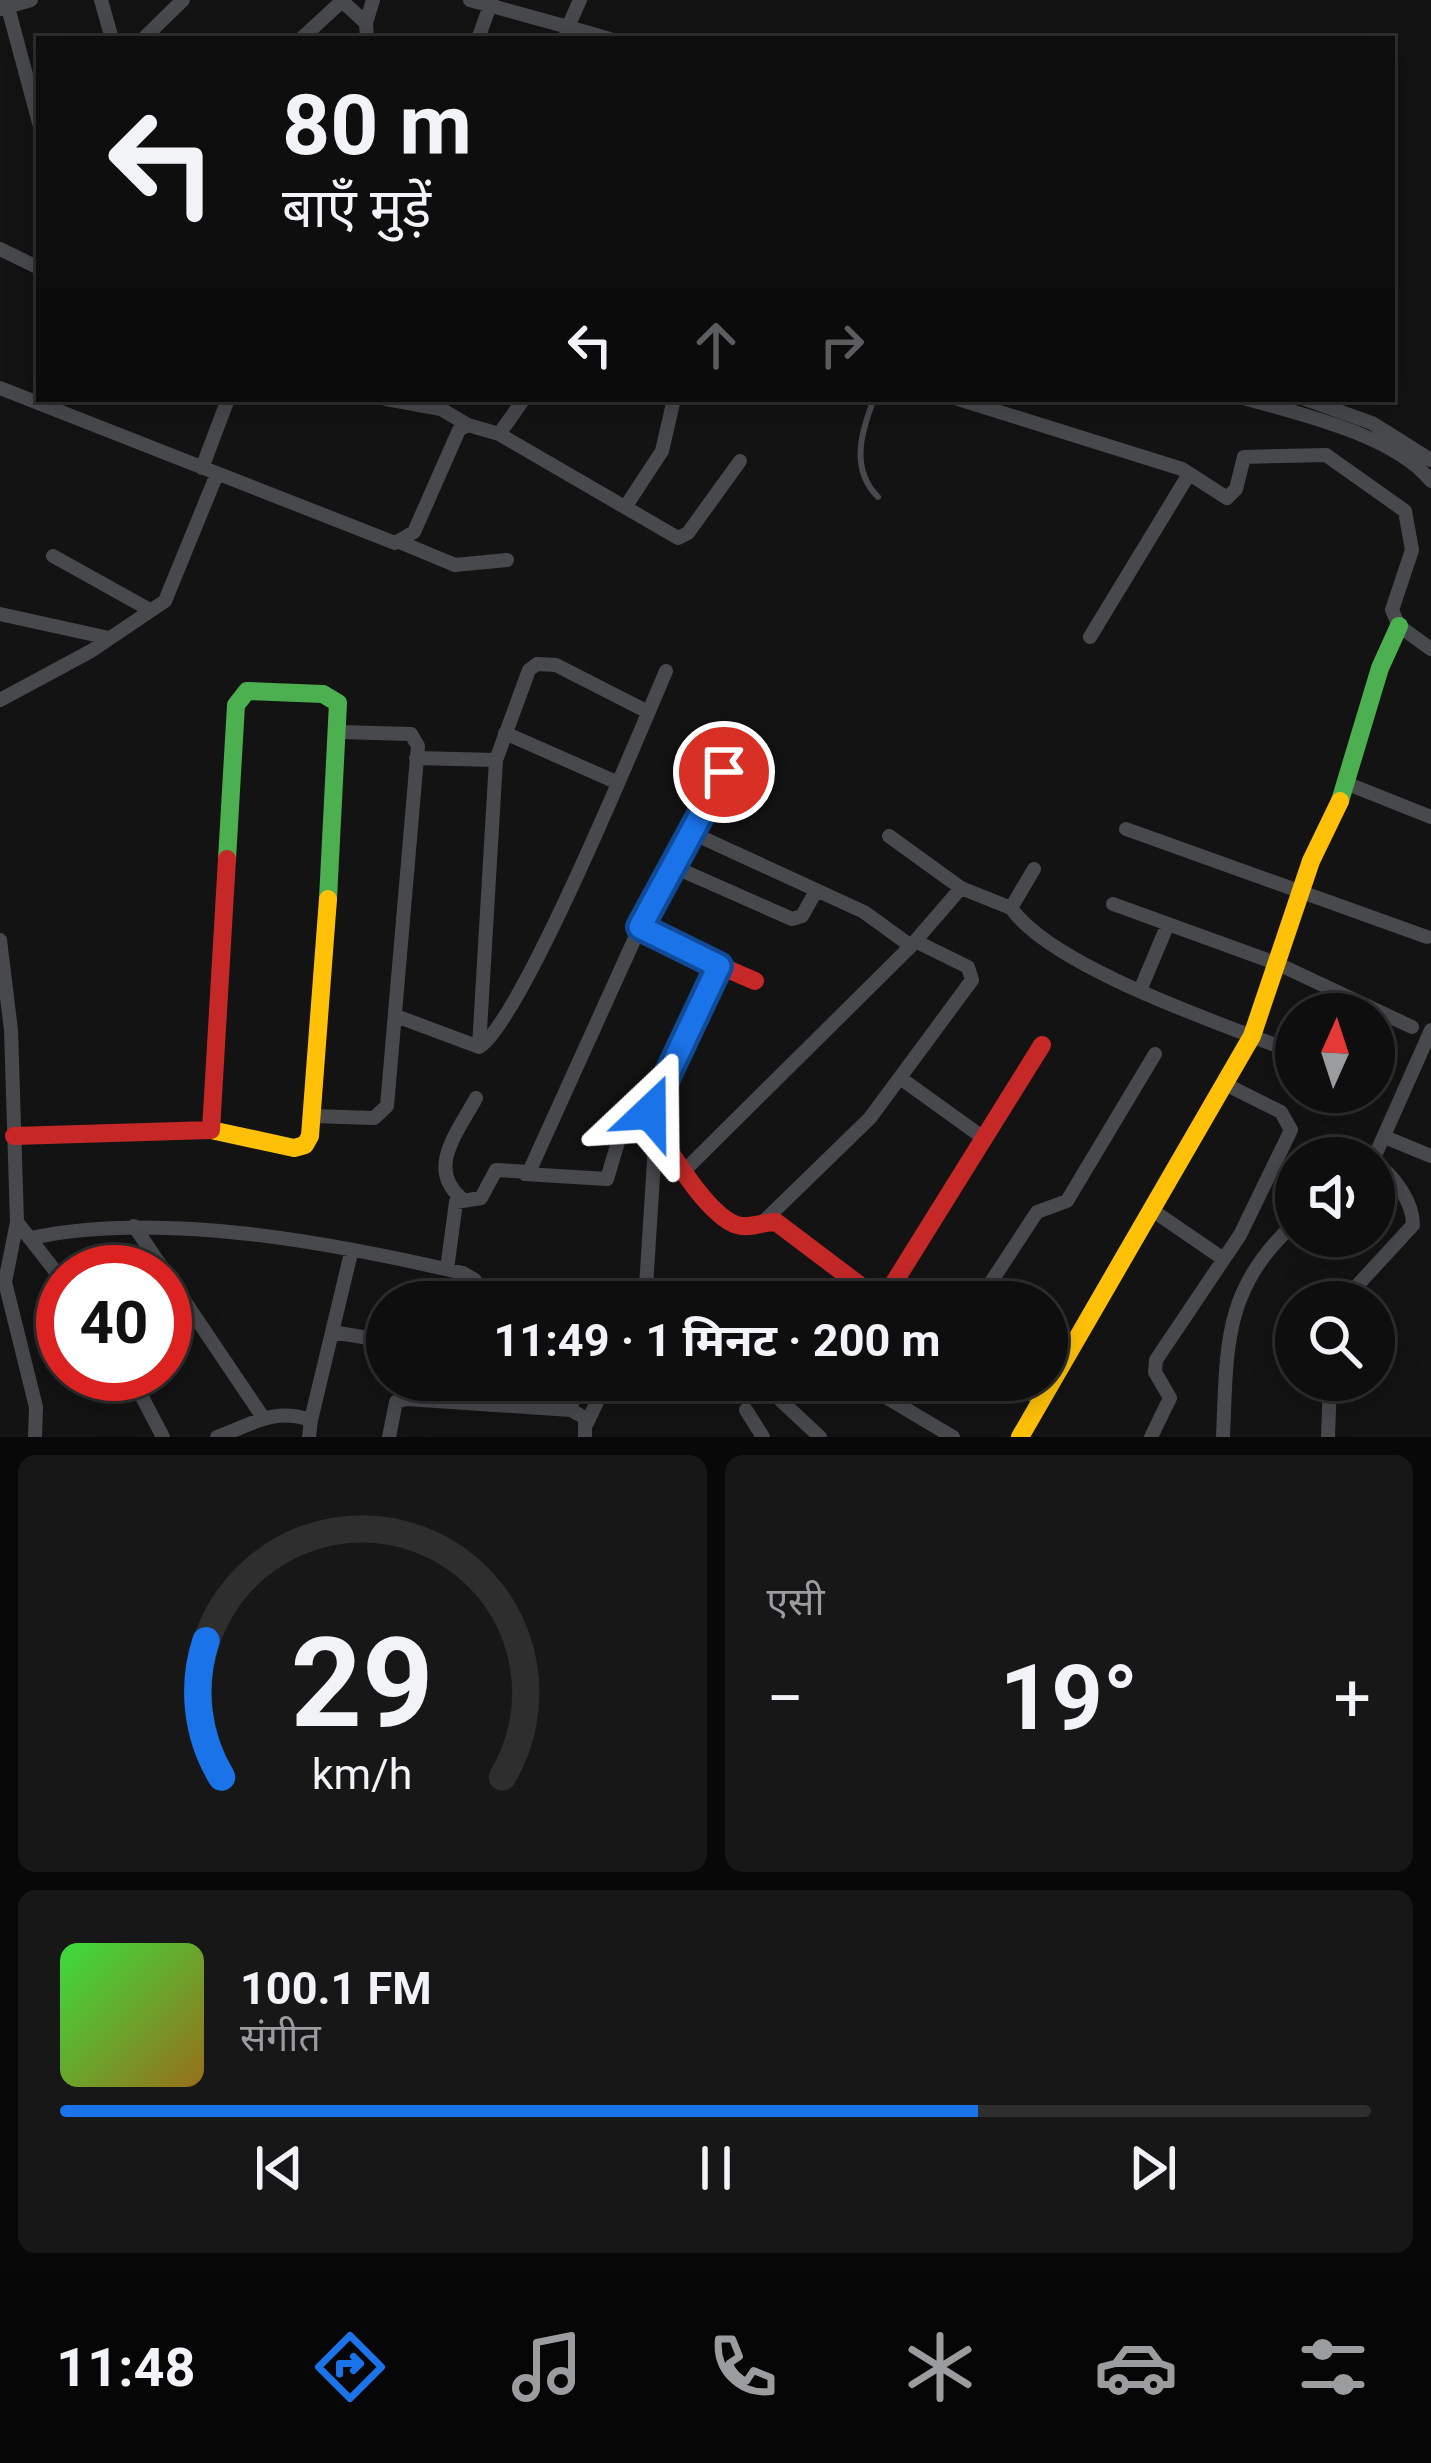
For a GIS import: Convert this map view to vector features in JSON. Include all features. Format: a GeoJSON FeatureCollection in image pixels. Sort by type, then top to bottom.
{"type":"FeatureCollection","features":[{"type":"Feature","properties":{"kind":"street"},"geometry":{"type":"LineString","coordinates":[[31,0],[5,5],[36,113]]}},
{"type":"Feature","properties":{"kind":"street"},"geometry":{"type":"LineString","coordinates":[[101,0],[111,36]]}},
{"type":"Feature","properties":{"kind":"street"},"geometry":{"type":"LineString","coordinates":[[146,36],[183,0]]}},
{"type":"Feature","properties":{"kind":"street"},"geometry":{"type":"LineString","coordinates":[[366,31],[373,0]]}},
{"type":"Feature","properties":{"kind":"street"},"geometry":{"type":"LineString","coordinates":[[470,0],[491,3],[567,33],[580,0]]}},
{"type":"Feature","properties":{"kind":"street"},"geometry":{"type":"LineString","coordinates":[[304,36],[342,1],[366,31]]}},
{"type":"Feature","properties":{"kind":"street"},"geometry":{"type":"LineString","coordinates":[[479,36],[491,3]]}},
{"type":"Feature","properties":{"kind":"street"},"geometry":{"type":"LineString","coordinates":[[0,250],[36,267]]}},
{"type":"Feature","properties":{"kind":"street"},"geometry":{"type":"LineString","coordinates":[[0,388],[455,566],[508,560]]}},
{"type":"Feature","properties":{"kind":"street"},"geometry":{"type":"LineString","coordinates":[[0,700],[109,638],[168,596],[210,471],[226,402]]}},
{"type":"Feature","properties":{"kind":"street"},"geometry":{"type":"LineString","coordinates":[[402,402],[441,409],[468,425],[499,434],[683,538],[740,461]]}},
{"type":"Feature","properties":{"kind":"street"},"geometry":{"type":"LineString","coordinates":[[499,434],[522,402]]}},
{"type":"Feature","properties":{"kind":"street"},"geometry":{"type":"LineString","coordinates":[[626,506],[662,451],[673,402]]}},
{"type":"Feature","properties":{"kind":"street"},"geometry":{"type":"LineString","coordinates":[[968,402],[1189,474],[1227,498],[1236,489],[1244,457],[1326,455],[1398,505],[1409,520],[1412,550],[1392,610],[1399,626],[1431,649]]}},
{"type":"Feature","properties":{"kind":"street"},"geometry":{"type":"LineString","coordinates":[[1257,402],[1340,425],[1422,470],[1431,481]]}},
{"type":"Feature","properties":{"kind":"street"},"geometry":{"type":"LineString","coordinates":[[1313,402],[1411,442],[1431,460]]}},
{"type":"Feature","properties":{"kind":"street"},"geometry":{"type":"LineString","coordinates":[[403,543],[414,532],[459,430],[468,425]]}},
{"type":"Feature","properties":{"kind":"street"},"geometry":{"type":"LineString","coordinates":[[1326,455],[1340,425]]}},
{"type":"Feature","properties":{"kind":"street"},"geometry":{"type":"LineString","coordinates":[[1090,637],[1189,474]]}},
{"type":"Feature","properties":{"kind":"street"},"geometry":{"type":"LineString","coordinates":[[53,556],[150,610]]}},
{"type":"Feature","properties":{"kind":"street"},"geometry":{"type":"LineString","coordinates":[[0,614],[109,638]]}},
{"type":"Feature","properties":{"kind":"street"},"geometry":{"type":"LineString","coordinates":[[1068,1356],[1252,1036],[1302,888],[1348,784],[1380,668],[1399,626]]}},
{"type":"Feature","properties":{"kind":"street"},"geometry":{"type":"LineString","coordinates":[[479,1047],[496,760],[529,670],[546,662],[648,712]]}},
{"type":"Feature","properties":{"kind":"street"},"geometry":{"type":"LineString","coordinates":[[479,1047],[498,1034],[536,963],[666,671]]}},
{"type":"Feature","properties":{"kind":"street"},"geometry":{"type":"LineString","coordinates":[[14,1136],[211,1130],[300,1148],[310,1136],[340,732],[338,704],[323,694],[248,691],[236,705],[211,1130]]}},
{"type":"Feature","properties":{"kind":"street"},"geometry":{"type":"LineString","coordinates":[[312,1116],[382,1114],[391,1093],[416,758],[417,739],[411,734],[340,732]]}},
{"type":"Feature","properties":{"kind":"street"},"geometry":{"type":"LineString","coordinates":[[505,733],[616,782]]}},
{"type":"Feature","properties":{"kind":"street"},"geometry":{"type":"LineString","coordinates":[[525,1174],[567,1094],[640,927],[740,741]]}},
{"type":"Feature","properties":{"kind":"street"},"geometry":{"type":"LineString","coordinates":[[416,758],[496,760]]}},
{"type":"Feature","properties":{"kind":"street"},"geometry":{"type":"LineString","coordinates":[[1348,784],[1431,817]]}},
{"type":"Feature","properties":{"kind":"street"},"geometry":{"type":"LineString","coordinates":[[1126,829],[1302,888],[1427,937]]}},
{"type":"Feature","properties":{"kind":"street"},"geometry":{"type":"LineString","coordinates":[[692,833],[864,911],[913,944],[974,974],[903,1080],[829,1161],[766,1220]]}},
{"type":"Feature","properties":{"kind":"street"},"geometry":{"type":"LineString","coordinates":[[889,836],[961,888],[1011,908],[1038,936],[1141,988],[1275,1045]]}},
{"type":"Feature","properties":{"kind":"street"},"geometry":{"type":"LineString","coordinates":[[672,866],[791,919],[802,916],[816,891]]}},
{"type":"Feature","properties":{"kind":"street"},"geometry":{"type":"LineString","coordinates":[[1011,908],[1034,869]]}},
{"type":"Feature","properties":{"kind":"street"},"geometry":{"type":"LineString","coordinates":[[686,1169],[913,944],[961,888]]}},
{"type":"Feature","properties":{"kind":"street"},"geometry":{"type":"LineString","coordinates":[[1114,904],[1278,964],[1412,1027]]}},
{"type":"Feature","properties":{"kind":"street"},"geometry":{"type":"LineString","coordinates":[[1141,988],[1168,924]]}},
{"type":"Feature","properties":{"kind":"street"},"geometry":{"type":"LineString","coordinates":[[640,927],[755,981]]}},
{"type":"Feature","properties":{"kind":"street"},"geometry":{"type":"LineString","coordinates":[[0,940],[8,976],[16,1222],[5,1282],[36,1408],[35,1437]]}},
{"type":"Feature","properties":{"kind":"street"},"geometry":{"type":"LineString","coordinates":[[719,966],[655,1094],[650,1119],[713,1208],[734,1225],[766,1220],[783,1226],[855,1281]]}},
{"type":"Feature","properties":{"kind":"street"},"geometry":{"type":"LineString","coordinates":[[396,1016],[479,1047]]}},
{"type":"Feature","properties":{"kind":"street"},"geometry":{"type":"LineString","coordinates":[[1387,1137],[1431,1030]]}},
{"type":"Feature","properties":{"kind":"street"},"geometry":{"type":"LineString","coordinates":[[895,1281],[1042,1045]]}},
{"type":"Feature","properties":{"kind":"street"},"geometry":{"type":"LineString","coordinates":[[991,1281],[1037,1212],[1066,1201],[1155,1054]]}},
{"type":"Feature","properties":{"kind":"street"},"geometry":{"type":"LineString","coordinates":[[903,1080],[985,1139]]}},
{"type":"Feature","properties":{"kind":"street"},"geometry":{"type":"LineString","coordinates":[[1151,1437],[1170,1398],[1155,1372],[1156,1360],[1240,1235],[1291,1130],[1281,1112],[1226,1084]]}},
{"type":"Feature","properties":{"kind":"street"},"geometry":{"type":"LineString","coordinates":[[476,1098],[442,1169],[446,1184],[461,1198],[481,1198],[496,1170],[607,1179],[618,1142]]}},
{"type":"Feature","properties":{"kind":"street"},"geometry":{"type":"LineString","coordinates":[[646,1281],[656,1130]]}},
{"type":"Feature","properties":{"kind":"street"},"geometry":{"type":"LineString","coordinates":[[1395,1141],[1431,1156]]}},
{"type":"Feature","properties":{"kind":"street"},"geometry":{"type":"LineString","coordinates":[[1395,1182],[1412,1210],[1413,1225],[1395,1245]]}},
{"type":"Feature","properties":{"kind":"street"},"geometry":{"type":"LineString","coordinates":[[447,1269],[454,1214],[461,1198]]}},
{"type":"Feature","properties":{"kind":"street"},"geometry":{"type":"LineString","coordinates":[[1152,1210],[1222,1258]]}},
{"type":"Feature","properties":{"kind":"street"},"geometry":{"type":"LineString","coordinates":[[16,1222],[36,1245]]}},
{"type":"Feature","properties":{"kind":"street"},"geometry":{"type":"LineString","coordinates":[[31,1238],[134,1226],[186,1226],[447,1269],[472,1276],[473,1281]]}},
{"type":"Feature","properties":{"kind":"street"},"geometry":{"type":"LineString","coordinates":[[134,1226],[262,1416]]}},
{"type":"Feature","properties":{"kind":"street"},"geometry":{"type":"LineString","coordinates":[[1223,1437],[1226,1364],[1239,1296],[1256,1260],[1275,1242]]}},
{"type":"Feature","properties":{"kind":"street"},"geometry":{"type":"LineString","coordinates":[[309,1437],[351,1253]]}},
{"type":"Feature","properties":{"kind":"street"},"geometry":{"type":"LineString","coordinates":[[1361,1281],[1383,1257]]}},
{"type":"Feature","properties":{"kind":"street"},"geometry":{"type":"LineString","coordinates":[[332,1332],[366,1338]]}},
{"type":"Feature","properties":{"kind":"street"},"geometry":{"type":"LineString","coordinates":[[388,1437],[399,1399],[571,1410]]}},
{"type":"Feature","properties":{"kind":"street"},"geometry":{"type":"LineString","coordinates":[[144,1401],[163,1437]]}},
{"type":"Feature","properties":{"kind":"street"},"geometry":{"type":"LineString","coordinates":[[572,1401],[571,1410],[586,1430]]}},
{"type":"Feature","properties":{"kind":"street"},"geometry":{"type":"LineString","coordinates":[[586,1430],[598,1401]]}},
{"type":"Feature","properties":{"kind":"street"},"geometry":{"type":"LineString","coordinates":[[781,1401],[820,1437]]}},
{"type":"Feature","properties":{"kind":"street"},"geometry":{"type":"LineString","coordinates":[[892,1401],[953,1437]]}},
{"type":"Feature","properties":{"kind":"street"},"geometry":{"type":"LineString","coordinates":[[1020,1437],[1042,1401]]}},
{"type":"Feature","properties":{"kind":"street"},"geometry":{"type":"LineString","coordinates":[[1328,1437],[1329,1401]]}},
{"type":"Feature","properties":{"kind":"street"},"geometry":{"type":"LineString","coordinates":[[746,1410],[763,1437]]}},
{"type":"Feature","properties":{"kind":"street"},"geometry":{"type":"LineString","coordinates":[[217,1437],[262,1416],[311,1420]]}},
{"type":"Feature","properties":{"kind":"lane"},"geometry":{"type":"LineString","coordinates":[[873,402],[860,462],[867,486],[878,496]]}},
{"type":"Feature","properties":{"kind":"traffic: fast"},"geometry":{"type":"LineString","coordinates":[[1340,801],[1380,668],[1399,626]]}},
{"type":"Feature","properties":{"kind":"traffic: fast"},"geometry":{"type":"LineString","coordinates":[[227,859],[236,705],[247,691],[323,694],[338,703],[328,899]]}},
{"type":"Feature","properties":{"kind":"traffic: slow"},"geometry":{"type":"LineString","coordinates":[[1020,1437],[1252,1036],[1311,861],[1340,801]]}},
{"type":"Feature","properties":{"kind":"traffic: slow"},"geometry":{"type":"LineString","coordinates":[[211,1130],[294,1148],[305,1145],[310,1136],[328,899]]}},
{"type":"Feature","properties":{"kind":"traffic: jam"},"geometry":{"type":"LineString","coordinates":[[14,1136],[211,1130],[227,859]]}},
{"type":"Feature","properties":{"kind":"traffic: jam"},"geometry":{"type":"LineString","coordinates":[[755,981],[718,965],[655,1094],[649,1119],[688,1178],[725,1219],[742,1226],[776,1222],[882,1302],[1042,1045]]}},
{"type":"Feature","properties":{"kind":"route"},"geometry":{"type":"LineString","coordinates":[[650,1112],[719,966],[640,927],[724,772]]}}]}
